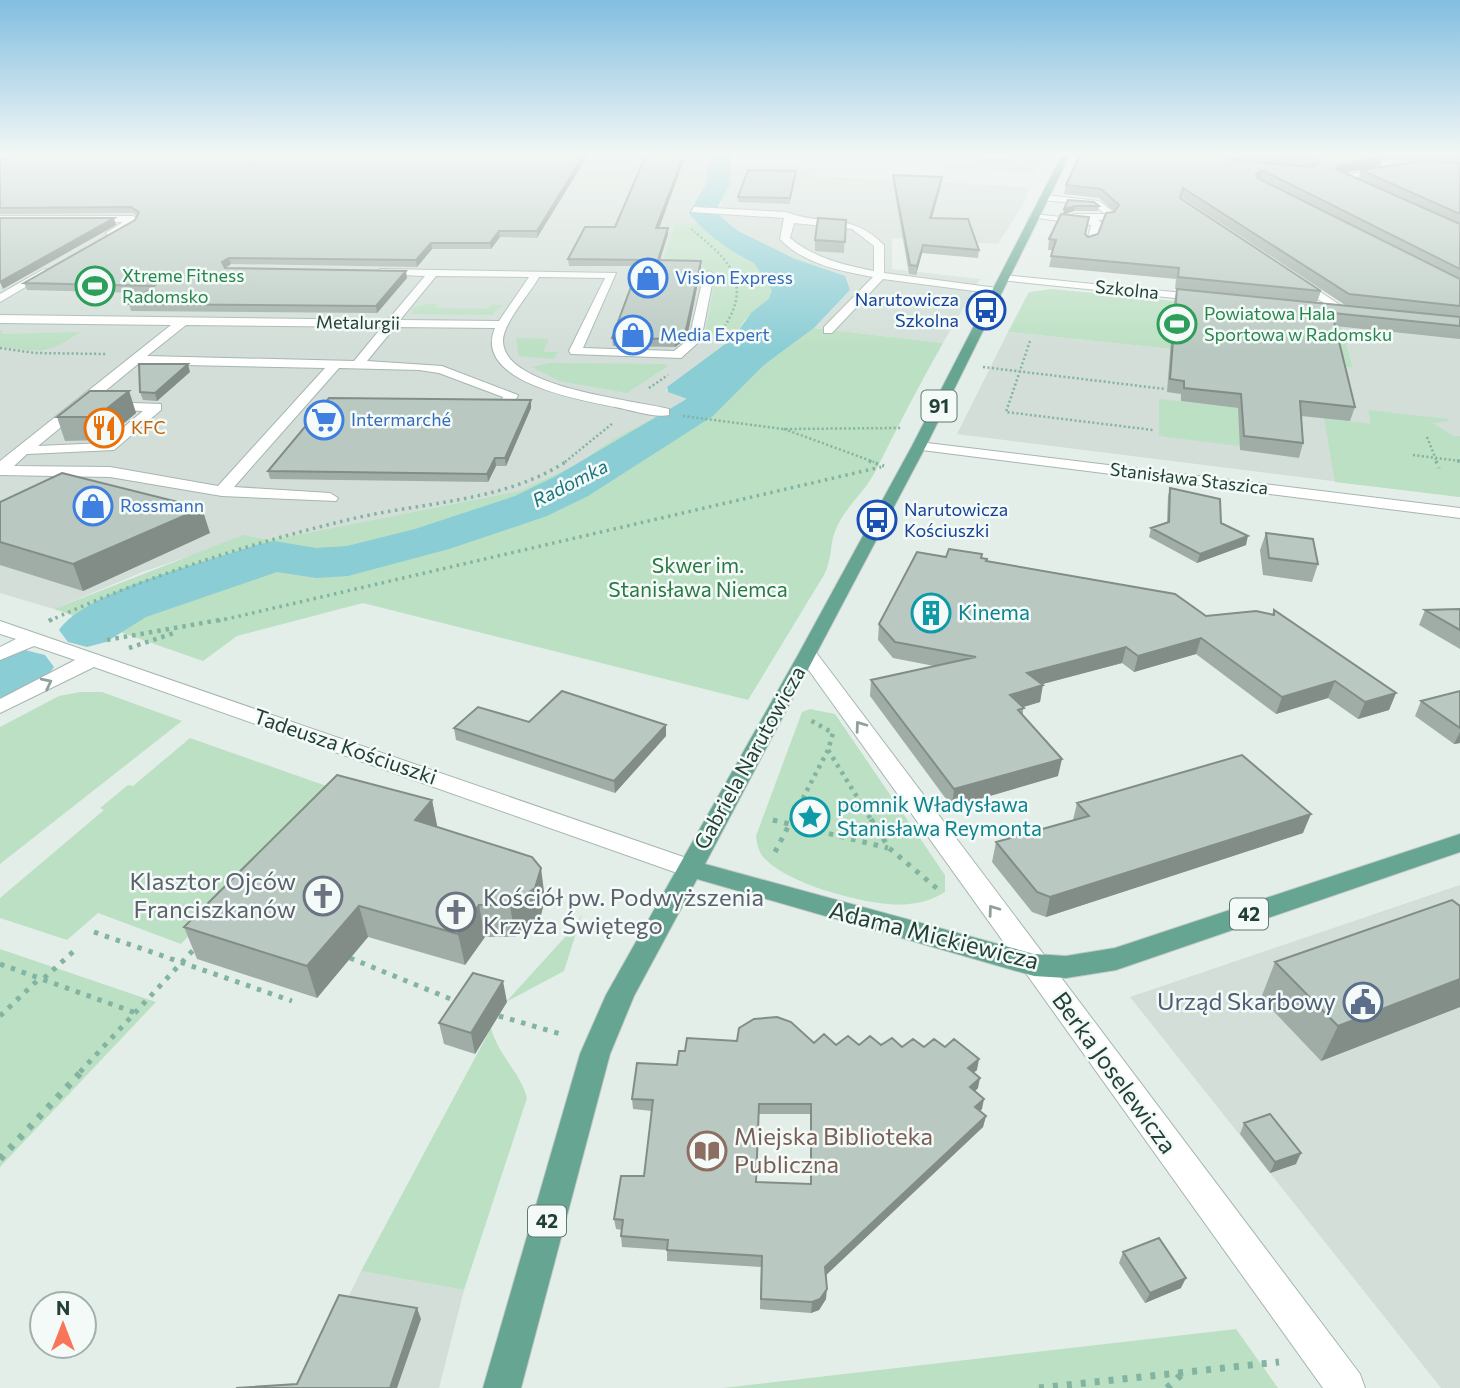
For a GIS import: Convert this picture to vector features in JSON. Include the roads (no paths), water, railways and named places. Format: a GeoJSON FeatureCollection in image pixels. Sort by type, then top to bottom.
{"type":"FeatureCollection","features":[{"type":"Feature","properties":{"kind":"main road","name":"Gabriela Narutowicza"},"geometry":{"type":"LineString","coordinates":[[502,1388],[595,1054],[636,963],[808,655],[919,446],[1033,220]]}},
{"type":"Feature","properties":{"kind":"main road","name":"Adama Mickiewicza"},"geometry":{"type":"LineString","coordinates":[[689,868],[1034,965],[1066,967],[1116,959],[1460,843]]}},
{"type":"Feature","properties":{"kind":"street"},"geometry":{"type":"LineString","coordinates":[[97,242],[132,220]]}},
{"type":"Feature","properties":{"kind":"street"},"geometry":{"type":"LineString","coordinates":[[790,220],[842,223],[860,228],[879,245],[879,277],[828,330]]}},
{"type":"Feature","properties":{"kind":"street","name":"Szkolna"},"geometry":{"type":"LineString","coordinates":[[790,220],[785,240],[790,245],[805,253],[879,277],[1221,299]]}},
{"type":"Feature","properties":{"kind":"street"},"geometry":{"type":"LineString","coordinates":[[1061,220],[1097,223],[1089,243]]}},
{"type":"Feature","properties":{"kind":"street"},"geometry":{"type":"LineString","coordinates":[[0,299],[64,262]]}},
{"type":"Feature","properties":{"kind":"street"},"geometry":{"type":"LineString","coordinates":[[1282,270],[1349,312],[1316,309]]}},
{"type":"Feature","properties":{"kind":"street"},"geometry":{"type":"LineString","coordinates":[[366,272],[612,275],[575,351],[677,355],[695,340],[709,274]]}},
{"type":"Feature","properties":{"kind":"street"},"geometry":{"type":"LineString","coordinates":[[358,364],[433,272]]}},
{"type":"Feature","properties":{"kind":"street"},"geometry":{"type":"LineString","coordinates":[[536,274],[497,339],[497,354],[512,371],[551,388],[664,412]]}},
{"type":"Feature","properties":{"kind":"street","name":"Metalurgii"},"geometry":{"type":"LineString","coordinates":[[0,319],[505,325]]}},
{"type":"Feature","properties":{"kind":"street"},"geometry":{"type":"LineString","coordinates":[[0,470],[183,321]]}},
{"type":"Feature","properties":{"kind":"street"},"geometry":{"type":"LineString","coordinates":[[138,357],[419,366],[442,370],[511,395],[508,402]]}},
{"type":"Feature","properties":{"kind":"street"},"geometry":{"type":"LineString","coordinates":[[222,491],[336,363]]}},
{"type":"Feature","properties":{"kind":"street"},"geometry":{"type":"LineString","coordinates":[[23,450],[110,447],[156,407],[79,405]]}},
{"type":"Feature","properties":{"kind":"street","name":"Stanisława Staszica"},"geometry":{"type":"LineString","coordinates":[[919,446],[1460,513]]}},
{"type":"Feature","properties":{"kind":"street"},"geometry":{"type":"LineString","coordinates":[[0,470],[110,472],[222,491],[330,498]]}},
{"type":"Feature","properties":{"kind":"street","name":"Tadeusza Kościuszki"},"geometry":{"type":"LineString","coordinates":[[0,627],[39,631],[97,650],[689,868]]}},
{"type":"Feature","properties":{"kind":"street"},"geometry":{"type":"LineString","coordinates":[[0,654],[39,631]]}},
{"type":"Feature","properties":{"kind":"street"},"geometry":{"type":"LineString","coordinates":[[0,707],[97,650]]}},
{"type":"Feature","properties":{"kind":"street","name":"Berka Joselewicza"},"geometry":{"type":"LineString","coordinates":[[808,655],[1346,1388]]}},
{"type":"Feature","properties":{"kind":"water"},"geometry":{"type":"Polygon","coordinates":[[[703,224],[719,224],[752,244],[845,276],[850,290],[814,328],[717,400],[701,404],[668,392],[667,387],[732,339],[752,312],[769,299],[772,290],[748,255],[729,245],[703,224]]]}},
{"type":"Feature","properties":{"kind":"waterway","name":"Radomka"},"geometry":{"type":"LineString","coordinates":[[708,220],[728,236],[783,264]]}},
{"type":"Feature","properties":{"kind":"waterway","name":"Radomka"},"geometry":{"type":"LineString","coordinates":[[87,630],[127,606],[274,556],[316,563],[348,561],[432,539],[531,506],[572,486],[699,408],[761,350]]}},
{"type":"Feature","properties":{"kind":"waterway","name":"Radomka"},"geometry":{"type":"LineString","coordinates":[[0,680],[25,667]]}},
{"type":"Feature","properties":{"kind":"place","name":"Vision Express"},"geometry":{"type":"Point","coordinates":[648,278]}},
{"type":"Feature","properties":{"kind":"place","name":"Xtreme Fitness Radomsko"},"geometry":{"type":"Point","coordinates":[95,286]}},
{"type":"Feature","properties":{"kind":"place","name":"Narutowicza Szkolna"},"geometry":{"type":"Point","coordinates":[986,310]}},
{"type":"Feature","properties":{"kind":"place","name":"Powiatowa Hala Sportowa w Radomsku"},"geometry":{"type":"Point","coordinates":[1177,324]}},
{"type":"Feature","properties":{"kind":"place","name":"Media Expert"},"geometry":{"type":"Point","coordinates":[633,335]}},
{"type":"Feature","properties":{"kind":"place","name":"Intermarché"},"geometry":{"type":"Point","coordinates":[324,420]}},
{"type":"Feature","properties":{"kind":"place","name":"KFC"},"geometry":{"type":"Point","coordinates":[104,428]}},
{"type":"Feature","properties":{"kind":"place","name":"Rossmann"},"geometry":{"type":"Point","coordinates":[93,506]}},
{"type":"Feature","properties":{"kind":"place","name":"Narutowicza Kościuszki"},"geometry":{"type":"Point","coordinates":[877,520]}},
{"type":"Feature","properties":{"kind":"place","name":"Kinema"},"geometry":{"type":"Point","coordinates":[931,613]}},
{"type":"Feature","properties":{"kind":"place","name":"pomnik Władysława Stanisława Reymonta"},"geometry":{"type":"Point","coordinates":[810,817]}},
{"type":"Feature","properties":{"kind":"place","name":"Klasztor Ojców Franciszkanów"},"geometry":{"type":"Point","coordinates":[323,896]}},
{"type":"Feature","properties":{"kind":"place","name":"Kościół pw. Podwyższenia Krzyża Świętego"},"geometry":{"type":"Point","coordinates":[456,912]}},
{"type":"Feature","properties":{"kind":"place","name":"Urząd Skarbowy"},"geometry":{"type":"Point","coordinates":[1363,1002]}},
{"type":"Feature","properties":{"kind":"place","name":"Miejska Biblioteka Publiczna"},"geometry":{"type":"Point","coordinates":[707,1151]}},
{"type":"Feature","properties":{"kind":"park label","name":"Skwer im. Stanisława Niemca"},"geometry":{"type":"Point","coordinates":[698,578]}}]}
